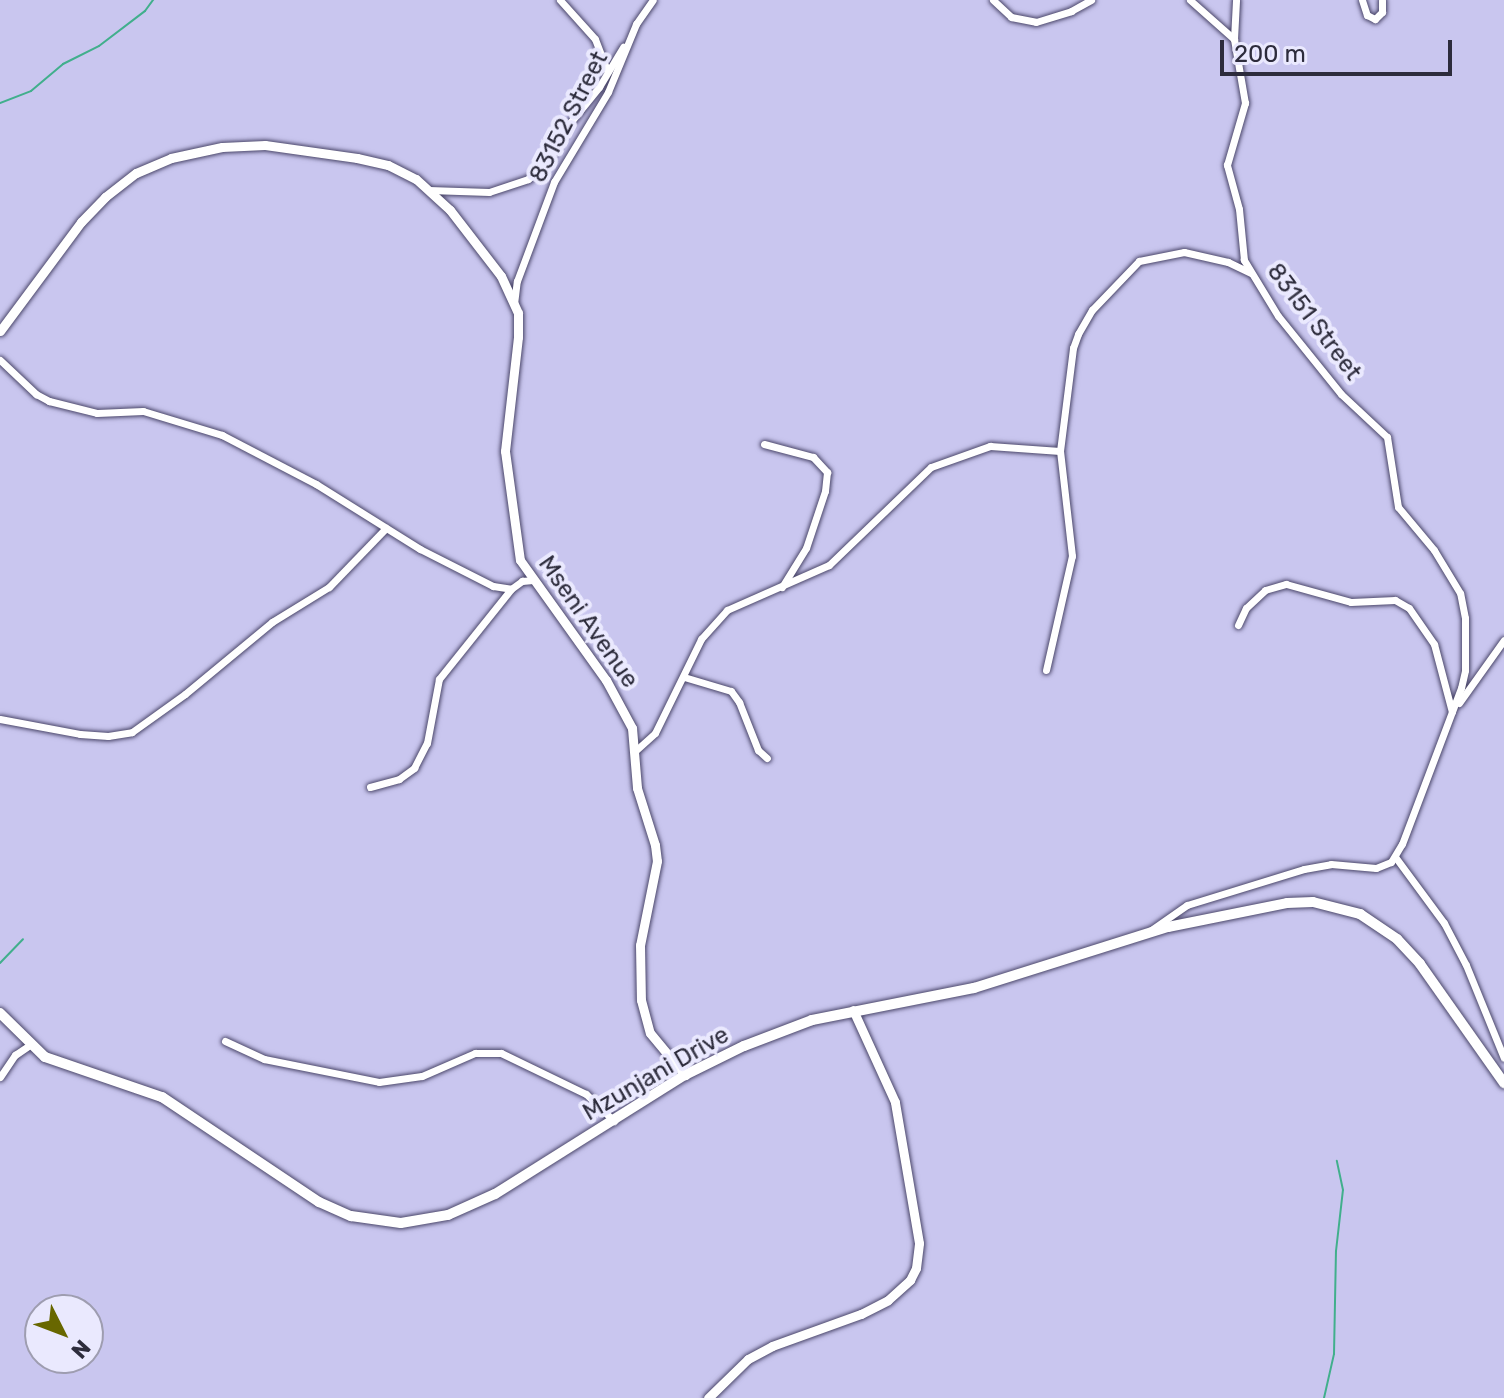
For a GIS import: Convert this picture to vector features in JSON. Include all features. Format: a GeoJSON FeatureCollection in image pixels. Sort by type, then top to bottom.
{"type":"FeatureCollection","features":[{"type":"Feature","properties":{"kind":"main road","name":"Mzunjani Drive"},"geometry":{"type":"LineString","coordinates":[[0,1013],[30,1045],[51,1059],[162,1097],[319,1202],[351,1216],[383,1221],[423,1222],[448,1215],[495,1194],[685,1075],[744,1046],[798,1025],[853,1010],[974,988],[1148,932],[1287,903],[1313,902],[1360,914],[1397,939],[1420,964],[1504,1083]]}},
{"type":"Feature","properties":{"kind":"street"},"geometry":{"type":"LineString","coordinates":[[560,0],[595,39],[607,71]]}},
{"type":"Feature","properties":{"kind":"street","name":"83152 Street"},"geometry":{"type":"LineString","coordinates":[[514,304],[517,281],[554,182],[608,92],[641,13],[653,0]]}},
{"type":"Feature","properties":{"kind":"street"},"geometry":{"type":"LineString","coordinates":[[993,0],[1011,17],[1036,22],[1071,11],[1091,0]]}},
{"type":"Feature","properties":{"kind":"street"},"geometry":{"type":"LineString","coordinates":[[1190,0],[1234,39]]}},
{"type":"Feature","properties":{"kind":"street","name":"83151 Street"},"geometry":{"type":"LineString","coordinates":[[1236,0],[1234,39],[1245,103],[1241,125],[1230,151],[1227,175],[1239,209],[1238,234],[1244,260],[1278,316],[1341,394],[1383,430],[1392,454],[1398,507],[1434,550],[1460,593],[1465,618],[1465,670],[1396,858]]}},
{"type":"Feature","properties":{"kind":"street"},"geometry":{"type":"LineString","coordinates":[[1362,0],[1367,15],[1375,19],[1381,16],[1382,0]]}},
{"type":"Feature","properties":{"kind":"street","name":"83152 Street"},"geometry":{"type":"LineString","coordinates":[[429,190],[489,192],[528,179],[548,162],[569,124],[599,87],[629,39]]}},
{"type":"Feature","properties":{"kind":"street","name":"Mseni Avenue"},"geometry":{"type":"LineString","coordinates":[[0,331],[81,222],[105,197],[136,173],[171,158],[222,147],[274,146],[388,165],[429,190],[486,254],[514,304],[518,337],[505,451],[517,547],[525,571],[621,703],[632,728],[637,788],[657,861],[640,945],[641,1000],[650,1033],[685,1075]]}},
{"type":"Feature","properties":{"kind":"street"},"geometry":{"type":"LineString","coordinates":[[1046,670],[1072,556],[1060,451],[1073,348],[1078,334],[1092,310],[1135,264],[1158,255],[1184,252],[1221,260],[1251,273]]}},
{"type":"Feature","properties":{"kind":"street"},"geometry":{"type":"LineString","coordinates":[[0,360],[36,394],[49,401],[97,413],[143,411],[222,435],[316,484],[386,528],[479,579],[511,589]]}},
{"type":"Feature","properties":{"kind":"street"},"geometry":{"type":"LineString","coordinates":[[764,444],[813,457],[827,472],[825,491],[806,548],[781,589]]}},
{"type":"Feature","properties":{"kind":"street"},"geometry":{"type":"LineString","coordinates":[[634,752],[655,733],[694,651],[719,618],[744,601],[781,589],[829,565],[931,467],[990,446],[1060,451]]}},
{"type":"Feature","properties":{"kind":"street"},"geometry":{"type":"LineString","coordinates":[[0,719],[80,734],[108,736],[132,732],[185,694],[272,622],[329,587],[386,528]]}},
{"type":"Feature","properties":{"kind":"street"},"geometry":{"type":"LineString","coordinates":[[370,787],[399,779],[414,768],[427,743],[439,679],[511,589],[522,581],[533,580]]}},
{"type":"Feature","properties":{"kind":"street"},"geometry":{"type":"LineString","coordinates":[[1238,625],[1246,608],[1265,590],[1286,584],[1351,602],[1395,600],[1409,608],[1434,644],[1444,670],[1452,712]]}},
{"type":"Feature","properties":{"kind":"street"},"geometry":{"type":"LineString","coordinates":[[1452,712],[1504,640]]}},
{"type":"Feature","properties":{"kind":"street"},"geometry":{"type":"LineString","coordinates":[[684,677],[731,691],[739,702],[758,750],[767,758]]}},
{"type":"Feature","properties":{"kind":"street"},"geometry":{"type":"LineString","coordinates":[[1148,932],[1178,909],[1253,884],[1316,866],[1376,868],[1396,858],[1444,923],[1466,965],[1504,1058]]}},
{"type":"Feature","properties":{"kind":"street"},"geometry":{"type":"LineString","coordinates":[[708,1398],[748,1359],[772,1346],[861,1314],[888,1300],[910,1280],[916,1268],[919,1243],[895,1102],[853,1010]]}},
{"type":"Feature","properties":{"kind":"street"},"geometry":{"type":"LineString","coordinates":[[225,1041],[264,1059],[379,1082],[422,1076],[475,1053],[501,1053],[586,1094],[614,1121]]}},
{"type":"Feature","properties":{"kind":"street"},"geometry":{"type":"LineString","coordinates":[[0,1077],[15,1055],[30,1045]]}},
{"type":"Feature","properties":{"kind":"waterway"},"geometry":{"type":"LineString","coordinates":[[0,103],[31,91],[63,64],[99,46],[145,11],[153,0]]}},
{"type":"Feature","properties":{"kind":"waterway"},"geometry":{"type":"LineString","coordinates":[[0,963],[23,939]]}},
{"type":"Feature","properties":{"kind":"waterway"},"geometry":{"type":"LineString","coordinates":[[1324,1398],[1334,1354],[1336,1251],[1343,1190],[1337,1161]]}}]}
